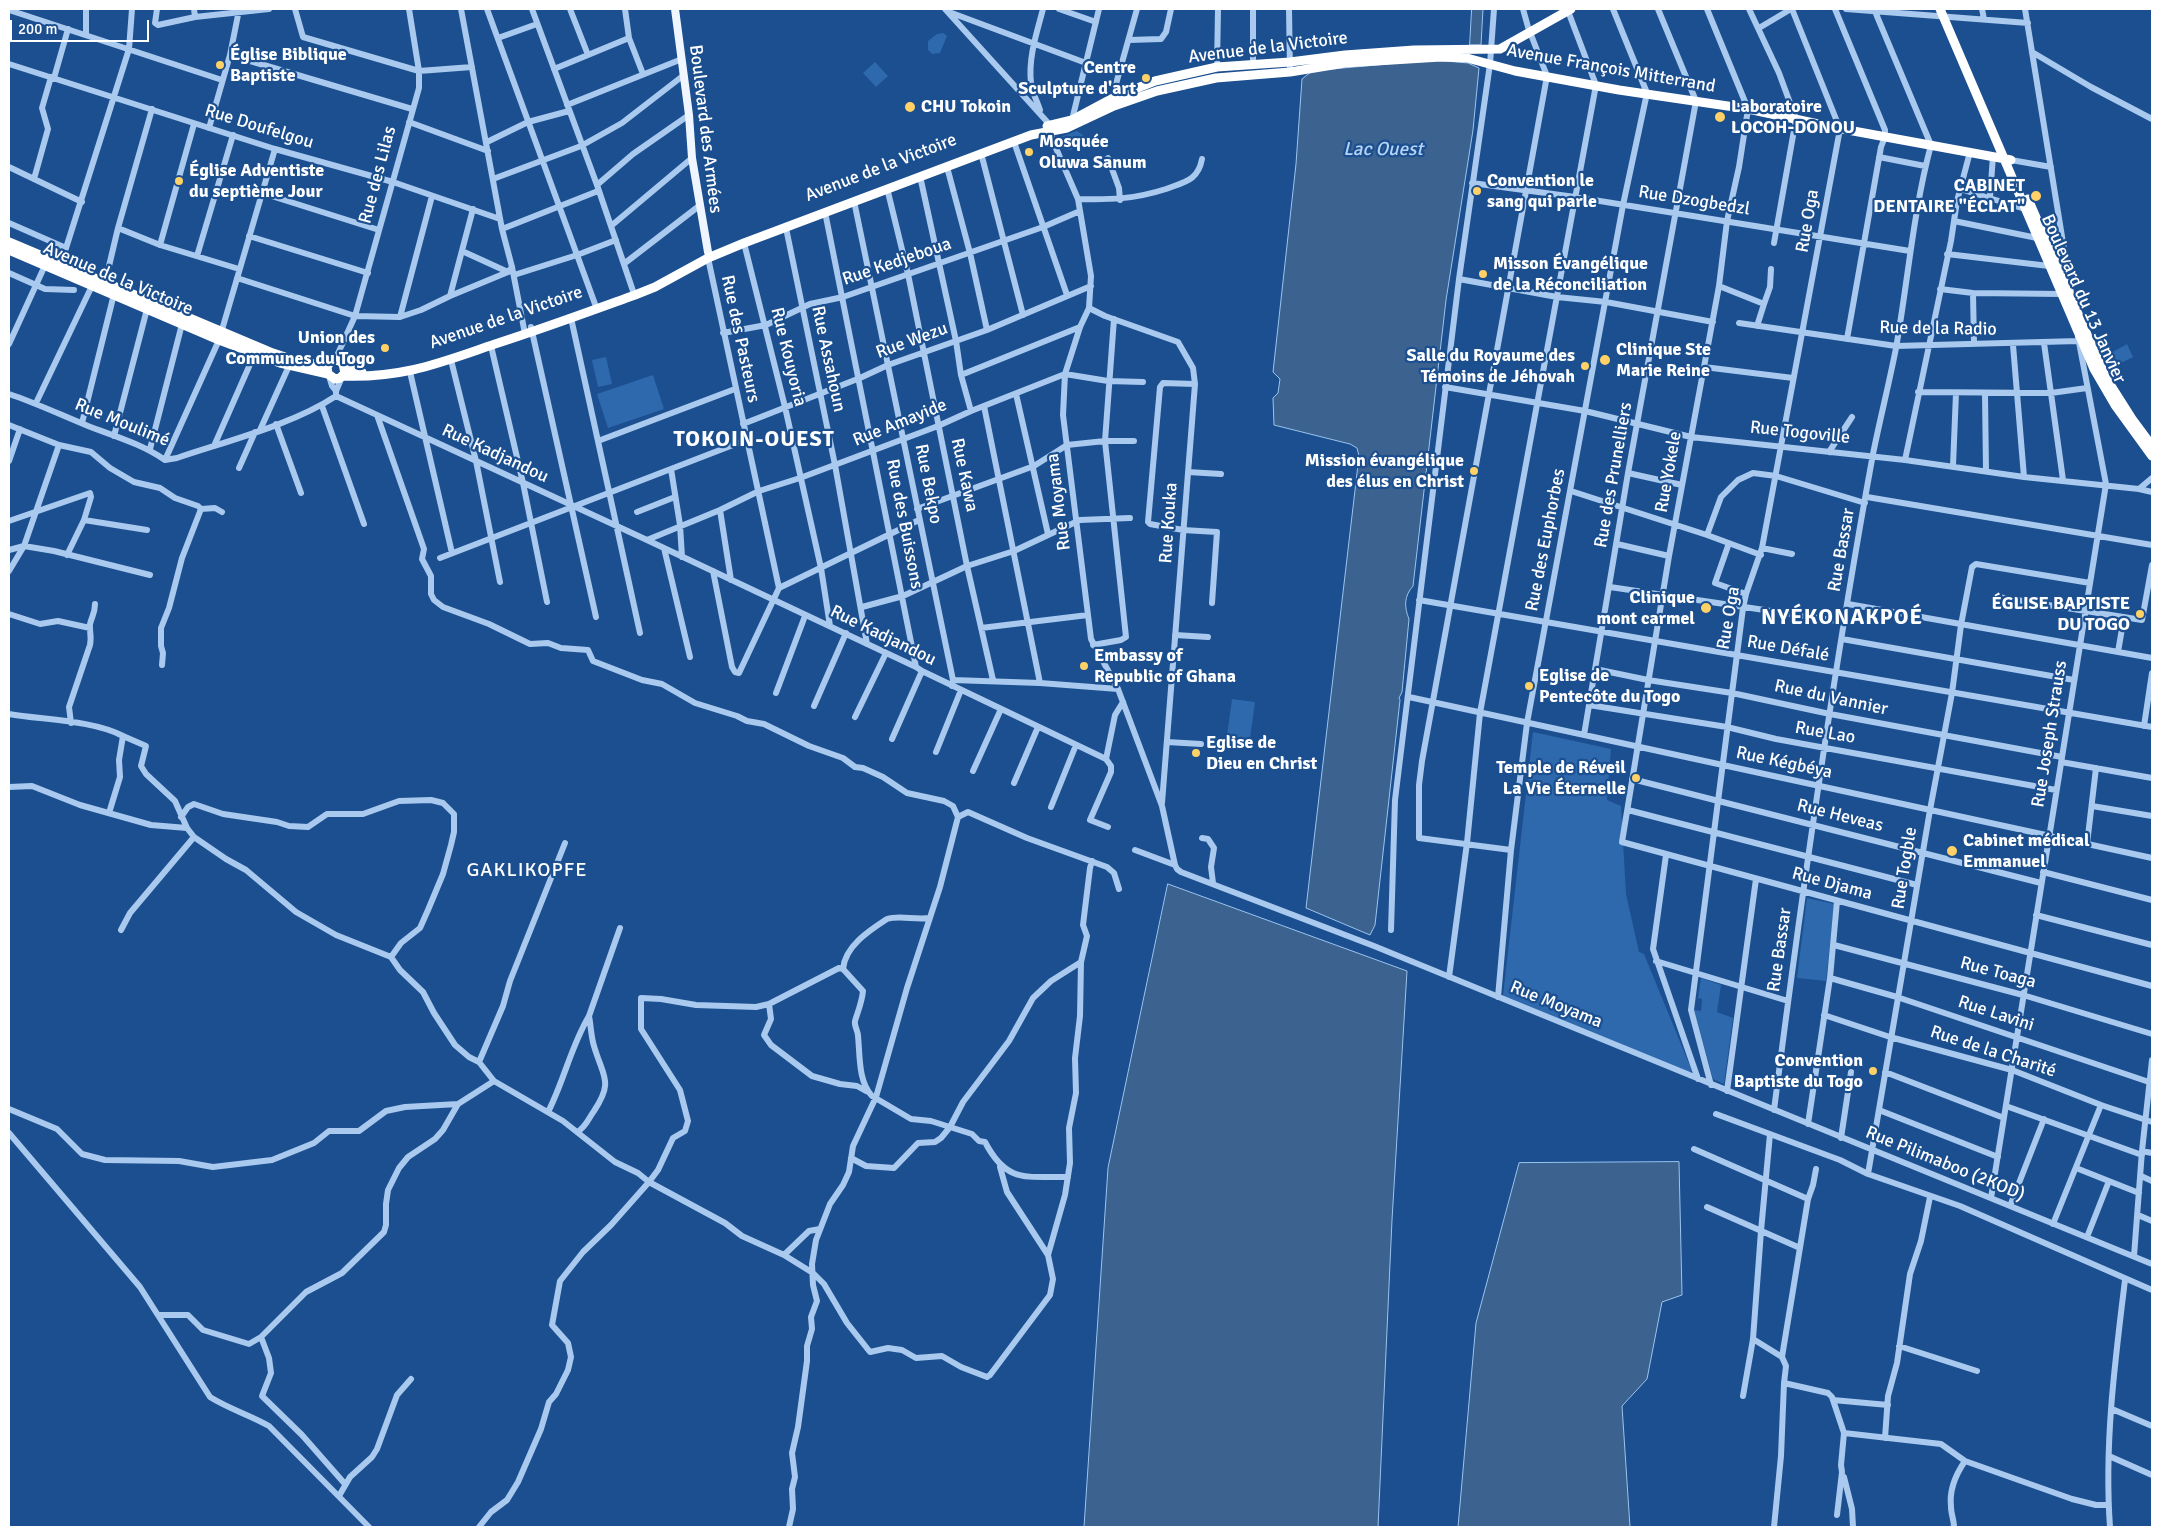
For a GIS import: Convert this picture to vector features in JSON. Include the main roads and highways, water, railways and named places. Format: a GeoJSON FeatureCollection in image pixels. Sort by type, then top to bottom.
{"type":"FeatureCollection","features":[{"type":"Feature","properties":{"kind":"highway"},"geometry":{"type":"LineString","coordinates":[[1467,54],[1500,49],[1531,33],[1566,11]]}},
{"type":"Feature","properties":{"kind":"highway","name":"Boulevard du 13 Janvier"},"geometry":{"type":"LineString","coordinates":[[1945,13],[2008,160],[2110,386],[2152,443]]}},
{"type":"Feature","properties":{"kind":"highway","name":"Avenue François Mitterrand"},"geometry":{"type":"LineString","coordinates":[[1467,54],[1486,63],[1547,76],[1748,109],[1840,129],[2008,160]]}},
{"type":"Feature","properties":{"kind":"highway","name":"Avenue de la Victoire"},"geometry":{"type":"LineString","coordinates":[[342,368],[370,376],[410,372],[491,346],[650,284],[708,255],[946,165],[1051,128],[1070,124],[1115,97],[1156,81],[1217,67],[1253,64],[1290,67],[1345,55],[1467,54]]}},
{"type":"Feature","properties":{"kind":"highway"},"geometry":{"type":"LineString","coordinates":[[1070,124],[1114,106],[1181,85],[1290,67]]}},
{"type":"Feature","properties":{"kind":"highway","name":"Avenue de la Victoire"},"geometry":{"type":"LineString","coordinates":[[342,368],[362,372],[409,367],[571,318],[655,287],[708,255],[786,228],[946,165],[1051,128]]}},
{"type":"Feature","properties":{"kind":"highway","name":"Boulevard du 13 Janvier"},"geometry":{"type":"LineString","coordinates":[[2008,160],[2025,209],[2062,294],[2078,337],[2109,396],[2152,456]]}},
{"type":"Feature","properties":{"kind":"highway","name":"Avenue de la Victoire"},"geometry":{"type":"LineString","coordinates":[[9,242],[94,286],[182,324],[328,372]]}},
{"type":"Feature","properties":{"kind":"highway","name":"Avenue de la Victoire"},"geometry":{"type":"LineString","coordinates":[[9,250],[46,262]]}},
{"type":"Feature","properties":{"kind":"highway","name":"Avenue de la Victoire"},"geometry":{"type":"LineString","coordinates":[[60,268],[105,283],[255,353],[289,366],[328,372]]}},
{"type":"Feature","properties":{"kind":"highway"},"geometry":{"type":"LineString","coordinates":[[332,361],[342,368],[335,379],[328,372],[332,361]]}},
{"type":"Feature","properties":{"kind":"main road","name":"Boulevard des Armées"},"geometry":{"type":"LineString","coordinates":[[675,9],[689,115],[692,158],[708,255]]}},
{"type":"Feature","properties":{"kind":"water"},"geometry":{"type":"Polygon","coordinates":[[[1472,9],[1483,9],[1481,45],[1470,45],[1472,9]]]}},
{"type":"Feature","properties":{"kind":"water","name":"Lac Ouest"},"geometry":{"type":"Polygon","coordinates":[[[1434,60],[1468,63],[1479,68],[1473,130],[1446,300],[1413,586],[1406,602],[1409,619],[1402,692],[1399,698],[1375,925],[1370,935],[1306,908],[1359,456],[1357,448],[1350,444],[1274,425],[1273,398],[1278,393],[1280,379],[1273,372],[1296,164],[1302,79],[1312,71],[1434,60]]]}},
{"type":"Feature","properties":{"kind":"water"},"geometry":{"type":"Polygon","coordinates":[[[1168,884],[1407,971],[1392,1220],[1378,1527],[1084,1527],[1108,1168],[1168,884]]]}},
{"type":"Feature","properties":{"kind":"water"},"geometry":{"type":"Polygon","coordinates":[[[1679,1162],[1682,1295],[1662,1302],[1647,1379],[1622,1406],[1630,1527],[1458,1527],[1476,1323],[1519,1163],[1679,1162]]]}},
{"type":"Feature","properties":{"kind":"place","name":"Église Biblique Baptiste"},"geometry":{"type":"Point","coordinates":[220,65]}},
{"type":"Feature","properties":{"kind":"place","name":"Centre Sculpture d'art"},"geometry":{"type":"Point","coordinates":[1146,78]}},
{"type":"Feature","properties":{"kind":"place","name":"CHU Tokoin"},"geometry":{"type":"Point","coordinates":[910,107]}},
{"type":"Feature","properties":{"kind":"place","name":"Laboratoire LOCOH-DONOU"},"geometry":{"type":"Point","coordinates":[1720,117]}},
{"type":"Feature","properties":{"kind":"place","name":"Mosquée Oluwa Sanum"},"geometry":{"type":"Point","coordinates":[1029,152]}},
{"type":"Feature","properties":{"kind":"place","name":"Église Adventiste du septième Jour"},"geometry":{"type":"Point","coordinates":[179,181]}},
{"type":"Feature","properties":{"kind":"place","name":"Convention le sang qui parle"},"geometry":{"type":"Point","coordinates":[1477,191]}},
{"type":"Feature","properties":{"kind":"place","name":"CABINET DENTAIRE \"ÉCLAT\""},"geometry":{"type":"Point","coordinates":[2036,196]}},
{"type":"Feature","properties":{"kind":"place","name":"Misson Évangélique de la Réconciliation"},"geometry":{"type":"Point","coordinates":[1483,274]}},
{"type":"Feature","properties":{"kind":"place","name":"Union des Communes du Togo"},"geometry":{"type":"Point","coordinates":[385,348]}},
{"type":"Feature","properties":{"kind":"place","name":"Clinique Ste Marie Reine"},"geometry":{"type":"Point","coordinates":[1605,360]}},
{"type":"Feature","properties":{"kind":"place","name":"Salle du Royaume des Témoins de Jéhovah"},"geometry":{"type":"Point","coordinates":[1585,366]}},
{"type":"Feature","properties":{"kind":"place","name":"Mission évangélique des élus en Christ"},"geometry":{"type":"Point","coordinates":[1474,471]}},
{"type":"Feature","properties":{"kind":"place","name":"Clinique mont carmel"},"geometry":{"type":"Point","coordinates":[1706,608]}},
{"type":"Feature","properties":{"kind":"place","name":"ÉGLISE BAPTISTE DU TOGO"},"geometry":{"type":"Point","coordinates":[2140,614]}},
{"type":"Feature","properties":{"kind":"place","name":"Embassy of Republic of Ghana"},"geometry":{"type":"Point","coordinates":[1084,666]}},
{"type":"Feature","properties":{"kind":"place","name":"Eglise de Pentecôte du Togo"},"geometry":{"type":"Point","coordinates":[1529,686]}},
{"type":"Feature","properties":{"kind":"place","name":"Eglise de Dieu en Christ"},"geometry":{"type":"Point","coordinates":[1196,753]}},
{"type":"Feature","properties":{"kind":"place","name":"Temple de Réveil La Vie Éternelle"},"geometry":{"type":"Point","coordinates":[1636,778]}},
{"type":"Feature","properties":{"kind":"place","name":"Cabinet médical Emmanuel"},"geometry":{"type":"Point","coordinates":[1952,851]}},
{"type":"Feature","properties":{"kind":"place","name":"Convention Baptiste du Togo"},"geometry":{"type":"Point","coordinates":[1873,1071]}},
{"type":"Feature","properties":{"kind":"district","name":"TOKOIN-OUEST"},"geometry":{"type":"Point","coordinates":[754,440]}},
{"type":"Feature","properties":{"kind":"district","name":"NYÉKONAKPOÉ"},"geometry":{"type":"Point","coordinates":[1842,618]}},
{"type":"Feature","properties":{"kind":"district","name":"GAKLIKOPFE"},"geometry":{"type":"Point","coordinates":[527,871]}}]}
